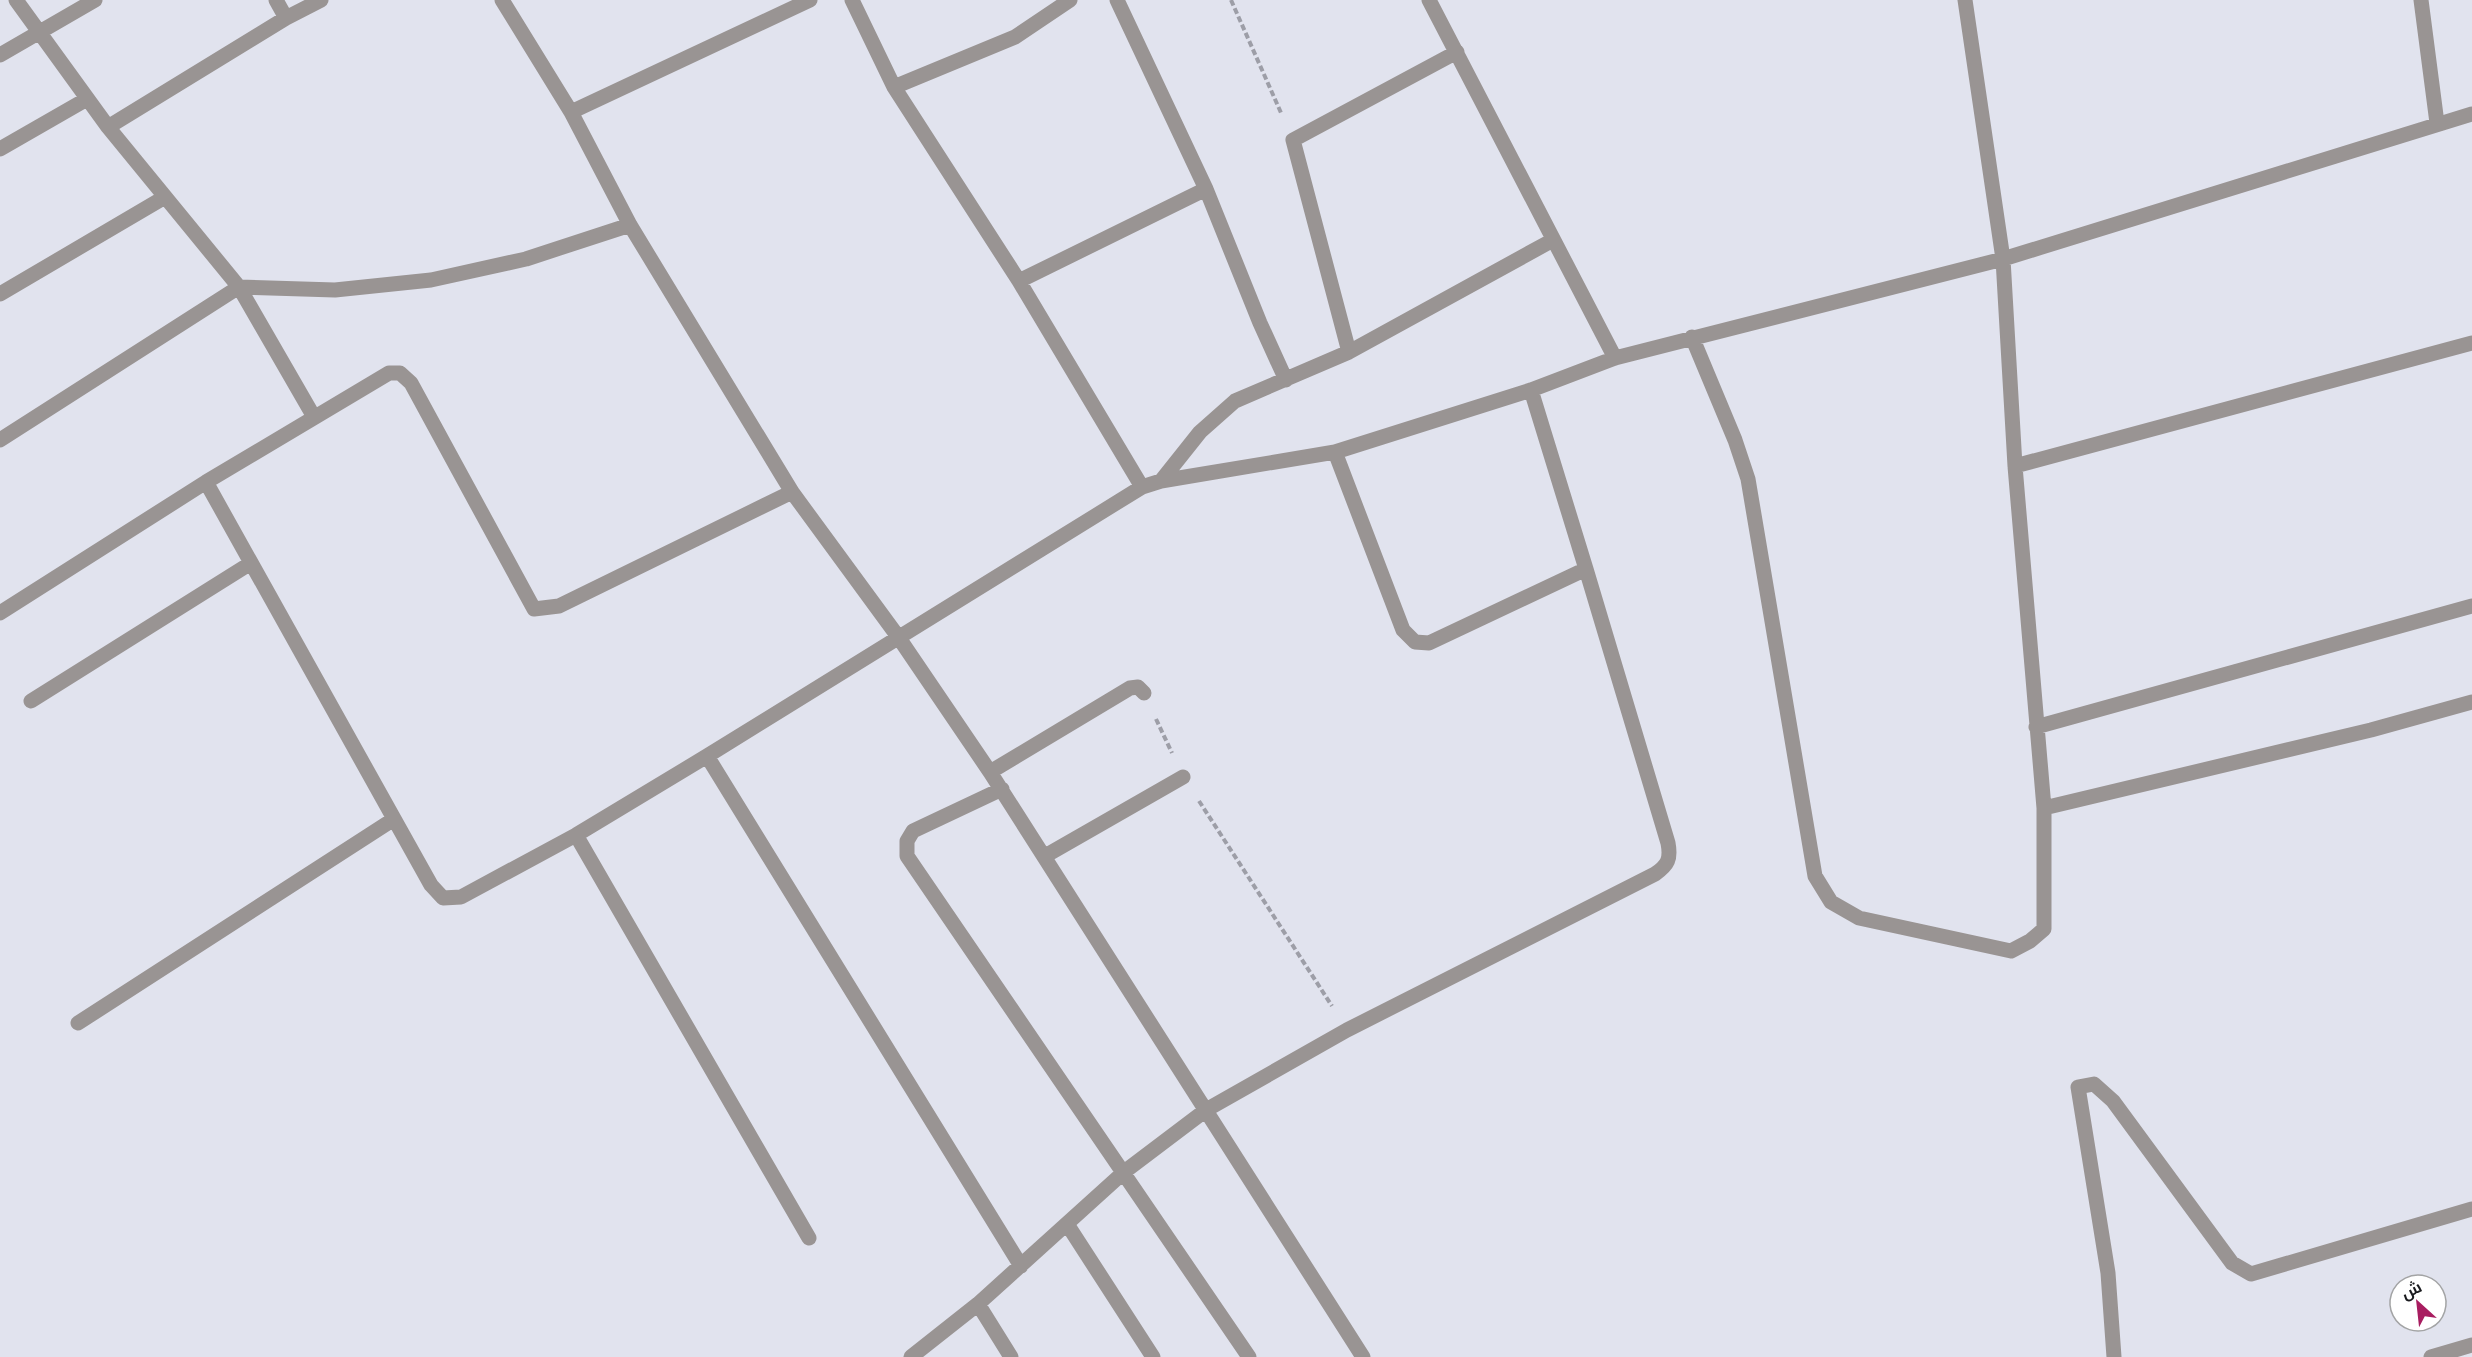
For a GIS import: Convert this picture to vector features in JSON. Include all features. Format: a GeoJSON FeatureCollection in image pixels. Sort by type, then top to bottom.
{"type":"FeatureCollection","features":[{"type":"Feature","properties":{"kind":"street"},"geometry":{"type":"LineString","coordinates":[[16,0],[108,127],[239,287],[314,417]]}},
{"type":"Feature","properties":{"kind":"street"},"geometry":{"type":"LineString","coordinates":[[0,55],[95,0]]}},
{"type":"Feature","properties":{"kind":"street"},"geometry":{"type":"LineString","coordinates":[[276,0],[286,18]]}},
{"type":"Feature","properties":{"kind":"street"},"geometry":{"type":"LineString","coordinates":[[108,127],[286,18],[321,0]]}},
{"type":"Feature","properties":{"kind":"street"},"geometry":{"type":"LineString","coordinates":[[501,0],[571,112],[630,225],[792,492],[899,638],[1002,789],[1363,1357]]}},
{"type":"Feature","properties":{"kind":"street"},"geometry":{"type":"LineString","coordinates":[[571,112],[810,0]]}},
{"type":"Feature","properties":{"kind":"street"},"geometry":{"type":"LineString","coordinates":[[852,0],[894,87],[1019,281],[1142,487]]}},
{"type":"Feature","properties":{"kind":"street"},"geometry":{"type":"LineString","coordinates":[[894,87],[1015,37],[1070,0]]}},
{"type":"Feature","properties":{"kind":"street"},"geometry":{"type":"LineString","coordinates":[[1117,0],[1206,189],[1260,323],[1286,380]]}},
{"type":"Feature","properties":{"kind":"street"},"geometry":{"type":"LineString","coordinates":[[1429,0],[1615,358]]}},
{"type":"Feature","properties":{"kind":"street"},"geometry":{"type":"LineString","coordinates":[[1692,337],[1735,440],[1748,479],[1815,876],[1831,902],[1859,918],[2012,951],[2030,941],[2044,929],[2044,808],[2015,466],[2003,259],[1965,0]]}},
{"type":"Feature","properties":{"kind":"street"},"geometry":{"type":"LineString","coordinates":[[2421,0],[2437,123]]}},
{"type":"Feature","properties":{"kind":"street"},"geometry":{"type":"LineString","coordinates":[[1349,352],[1293,140],[1457,52]]}},
{"type":"Feature","properties":{"kind":"street"},"geometry":{"type":"LineString","coordinates":[[0,149],[87,99]]}},
{"type":"Feature","properties":{"kind":"street"},"geometry":{"type":"LineString","coordinates":[[206,482],[431,885],[443,898],[461,897],[576,835],[1142,487],[1161,481],[1335,452],[1531,390],[1615,358],[2003,259],[2472,114]]}},
{"type":"Feature","properties":{"kind":"street"},"geometry":{"type":"LineString","coordinates":[[1019,281],[1206,189]]}},
{"type":"Feature","properties":{"kind":"street"},"geometry":{"type":"LineString","coordinates":[[0,294],[165,197]]}},
{"type":"Feature","properties":{"kind":"street"},"geometry":{"type":"LineString","coordinates":[[0,440],[239,287],[335,290],[431,280],[525,259],[630,225]]}},
{"type":"Feature","properties":{"kind":"street"},"geometry":{"type":"LineString","coordinates":[[1161,481],[1200,432],[1235,401],[1349,352],[1553,240]]}},
{"type":"Feature","properties":{"kind":"street"},"geometry":{"type":"LineString","coordinates":[[2015,466],[2472,343]]}},
{"type":"Feature","properties":{"kind":"street"},"geometry":{"type":"LineString","coordinates":[[0,613],[206,482],[389,373],[400,373],[411,383],[534,609],[560,606],[792,492]]}},
{"type":"Feature","properties":{"kind":"street"},"geometry":{"type":"LineString","coordinates":[[911,1357],[978,1304],[1124,1172],[1206,1110],[1347,1030],[1655,874],[1667,865],[1671,855],[1668,843],[1531,390]]}},
{"type":"Feature","properties":{"kind":"street"},"geometry":{"type":"LineString","coordinates":[[1335,452],[1403,630],[1415,642],[1429,643],[1442,638],[1586,569]]}},
{"type":"Feature","properties":{"kind":"street"},"geometry":{"type":"LineString","coordinates":[[31,701],[251,563]]}},
{"type":"Feature","properties":{"kind":"street"},"geometry":{"type":"LineString","coordinates":[[2036,727],[2472,606]]}},
{"type":"Feature","properties":{"kind":"street"},"geometry":{"type":"LineString","coordinates":[[990,772],[1130,688],[1138,687],[1144,693]]}},
{"type":"Feature","properties":{"kind":"street"},"geometry":{"type":"LineString","coordinates":[[2044,808],[2371,730],[2472,702]]}},
{"type":"Feature","properties":{"kind":"street"},"geometry":{"type":"LineString","coordinates":[[707,756],[1021,1266]]}},
{"type":"Feature","properties":{"kind":"street"},"geometry":{"type":"LineString","coordinates":[[1046,856],[1183,777]]}},
{"type":"Feature","properties":{"kind":"street"},"geometry":{"type":"LineString","coordinates":[[1002,789],[913,831],[907,841],[907,856],[1249,1357]]}},
{"type":"Feature","properties":{"kind":"street"},"geometry":{"type":"LineString","coordinates":[[78,1023],[394,819]]}},
{"type":"Feature","properties":{"kind":"street"},"geometry":{"type":"LineString","coordinates":[[576,835],[808,1238]]}},
{"type":"Feature","properties":{"kind":"street"},"geometry":{"type":"LineString","coordinates":[[2114,1357],[2108,1273],[2078,1087],[2094,1084],[2113,1101],[2232,1263],[2251,1274],[2472,1209]]}},
{"type":"Feature","properties":{"kind":"street"},"geometry":{"type":"LineString","coordinates":[[1067,1224],[1153,1357]]}},
{"type":"Feature","properties":{"kind":"street"},"geometry":{"type":"LineString","coordinates":[[978,1304],[1011,1357]]}},
{"type":"Feature","properties":{"kind":"street"},"geometry":{"type":"LineString","coordinates":[[2431,1357],[2472,1345]]}},
{"type":"Feature","properties":{"kind":"path"},"geometry":{"type":"LineString","coordinates":[[1231,0],[1293,140]]}},
{"type":"Feature","properties":{"kind":"path"},"geometry":{"type":"LineString","coordinates":[[1144,693],[1183,777],[1347,1030]]}}]}
